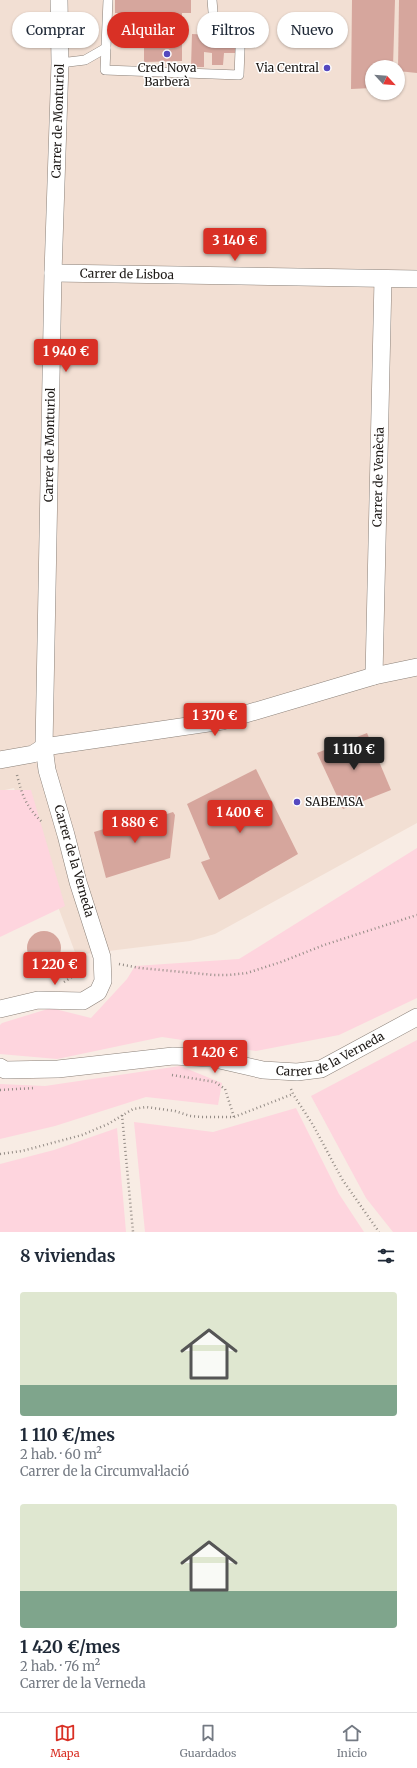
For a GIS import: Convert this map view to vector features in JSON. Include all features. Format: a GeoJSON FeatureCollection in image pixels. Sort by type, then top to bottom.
{"type":"FeatureCollection","features":[{"type":"Feature","properties":{"kind":"street","name":"Carrer de Monturiol"},"geometry":{"type":"LineString","coordinates":[[44,746],[53,273],[60,63],[59,0]]}},
{"type":"Feature","properties":{"kind":"street","name":"Carrer de Lisboa"},"geometry":{"type":"LineString","coordinates":[[53,273],[417,280]]}},
{"type":"Feature","properties":{"kind":"street","name":"Carrer de Venècia"},"geometry":{"type":"LineString","coordinates":[[374,676],[383,279]]}},
{"type":"Feature","properties":{"kind":"street"},"geometry":{"type":"LineString","coordinates":[[0,760],[33,754],[44,746],[222,721],[374,676],[417,666]]}},
{"type":"Feature","properties":{"kind":"street","name":"Carrer de la Verneda"},"geometry":{"type":"LineString","coordinates":[[0,1009],[38,1000],[83,1001],[98,992],[103,981],[94,960],[78,882],[47,770],[44,746]]}},
{"type":"Feature","properties":{"kind":"street","name":"Carrer de la Verneda"},"geometry":{"type":"LineString","coordinates":[[0,1067],[5,1070],[58,1069],[173,1056],[211,1058],[263,1070],[297,1072],[321,1069],[417,1017]]}},
{"type":"Feature","properties":{"kind":"lane"},"geometry":{"type":"LineString","coordinates":[[108,0],[105,70],[239,75],[241,25],[214,24],[212,0]]}},
{"type":"Feature","properties":{"kind":"lane"},"geometry":{"type":"LineString","coordinates":[[60,63],[85,60],[106,48]]}},
{"type":"Feature","properties":{"kind":"path"},"geometry":{"type":"LineString","coordinates":[[46,826],[32,813],[23,798],[17,775],[47,770]]}},
{"type":"Feature","properties":{"kind":"path"},"geometry":{"type":"LineString","coordinates":[[58,983],[65,982],[94,960],[140,968],[235,975],[247,973],[281,962],[324,945],[417,915]]}},
{"type":"Feature","properties":{"kind":"path"},"geometry":{"type":"LineString","coordinates":[[285,1071],[293,1094],[313,1125],[342,1179],[379,1232]]}},
{"type":"Feature","properties":{"kind":"path"},"geometry":{"type":"LineString","coordinates":[[167,1075],[215,1082],[225,1089],[234,1117]]}},
{"type":"Feature","properties":{"kind":"path"},"geometry":{"type":"LineString","coordinates":[[0,1090],[36,1088]]}},
{"type":"Feature","properties":{"kind":"path"},"geometry":{"type":"LineString","coordinates":[[0,1154],[22,1151],[82,1135],[108,1124],[133,1109],[146,1107],[175,1111],[190,1116],[234,1117],[293,1094]]}},
{"type":"Feature","properties":{"kind":"path"},"geometry":{"type":"LineString","coordinates":[[122,1115],[133,1232]]}},
{"type":"Feature","properties":{"kind":"shaded area"},"geometry":{"type":"Polygon","coordinates":[[[0,0],[417,0],[417,823],[215,934],[190,941],[76,955],[14,788],[0,791],[0,0]]]}},
{"type":"Feature","properties":{"kind":"shaded area"},"geometry":{"type":"Polygon","coordinates":[[[0,790],[31,790],[65,906],[0,937],[0,790]]]}},
{"type":"Feature","properties":{"kind":"shaded area"},"geometry":{"type":"Polygon","coordinates":[[[417,848],[417,998],[339,1035],[256,1051],[162,1037],[57,1059],[0,1054],[0,1025],[2,1023],[51,1008],[91,1018],[127,979],[135,966],[239,959],[417,848]]]}},
{"type":"Feature","properties":{"kind":"shaded area"},"geometry":{"type":"Polygon","coordinates":[[[417,1040],[417,1232],[393,1232],[366,1198],[311,1096],[417,1040]]]}},
{"type":"Feature","properties":{"kind":"shaded area"},"geometry":{"type":"Polygon","coordinates":[[[180,1066],[222,1083],[218,1105],[146,1097],[55,1126],[0,1139],[0,1084],[45,1086],[180,1066]]]}},
{"type":"Feature","properties":{"kind":"shaded area"},"geometry":{"type":"Polygon","coordinates":[[[296,1108],[339,1194],[364,1232],[145,1232],[134,1122],[213,1132],[296,1108]]]}},
{"type":"Feature","properties":{"kind":"shaded area"},"geometry":{"type":"Polygon","coordinates":[[[117,1128],[126,1232],[0,1232],[0,1164],[54,1150],[117,1128]]]}},
{"type":"Feature","properties":{"kind":"building"},"geometry":{"type":"Polygon","coordinates":[[[115,0],[191,0],[191,13],[115,12],[115,0]]]}},
{"type":"Feature","properties":{"kind":"building"},"geometry":{"type":"Polygon","coordinates":[[[352,0],[395,0],[393,60],[365,60],[365,88],[351,89],[352,0]]]}},
{"type":"Feature","properties":{"kind":"building"},"geometry":{"type":"Polygon","coordinates":[[[399,0],[417,0],[417,73],[405,72],[405,60],[398,60],[399,0]]]}},
{"type":"Feature","properties":{"kind":"building"},"geometry":{"type":"Polygon","coordinates":[[[192,34],[197,34],[197,48],[237,48],[236,53],[224,53],[223,65],[212,65],[212,53],[204,52],[204,67],[191,67],[192,34]]]}},
{"type":"Feature","properties":{"kind":"building"},"geometry":{"type":"Polygon","coordinates":[[[144,48],[182,48],[182,61],[144,62],[144,48]]]}},
{"type":"Feature","properties":{"kind":"building"},"geometry":{"type":"Polygon","coordinates":[[[367,733],[391,790],[343,809],[317,753],[367,733]]]}},
{"type":"Feature","properties":{"kind":"building"},"geometry":{"type":"Polygon","coordinates":[[[256,769],[298,854],[219,900],[201,862],[210,859],[187,804],[256,769]]]}},
{"type":"Feature","properties":{"kind":"building"},"geometry":{"type":"Polygon","coordinates":[[[173,812],[175,815],[170,858],[106,878],[94,832],[147,816],[148,820],[173,812]]]}},
{"type":"Feature","properties":{"kind":"building"},"geometry":{"type":"Polygon","coordinates":[[[41,931],[47,931],[56,936],[60,942],[60,954],[56,960],[47,965],[41,965],[32,960],[27,951],[27,945],[32,936],[41,931]]]}},
{"type":"Feature","properties":{"kind":"place","name":"Cred Nova Barberà"},"geometry":{"type":"Point","coordinates":[167,54]}},
{"type":"Feature","properties":{"kind":"place","name":"Via Central"},"geometry":{"type":"Point","coordinates":[327,68]}},
{"type":"Feature","properties":{"kind":"place","name":"SABEMSA"},"geometry":{"type":"Point","coordinates":[297,802]}}]}
